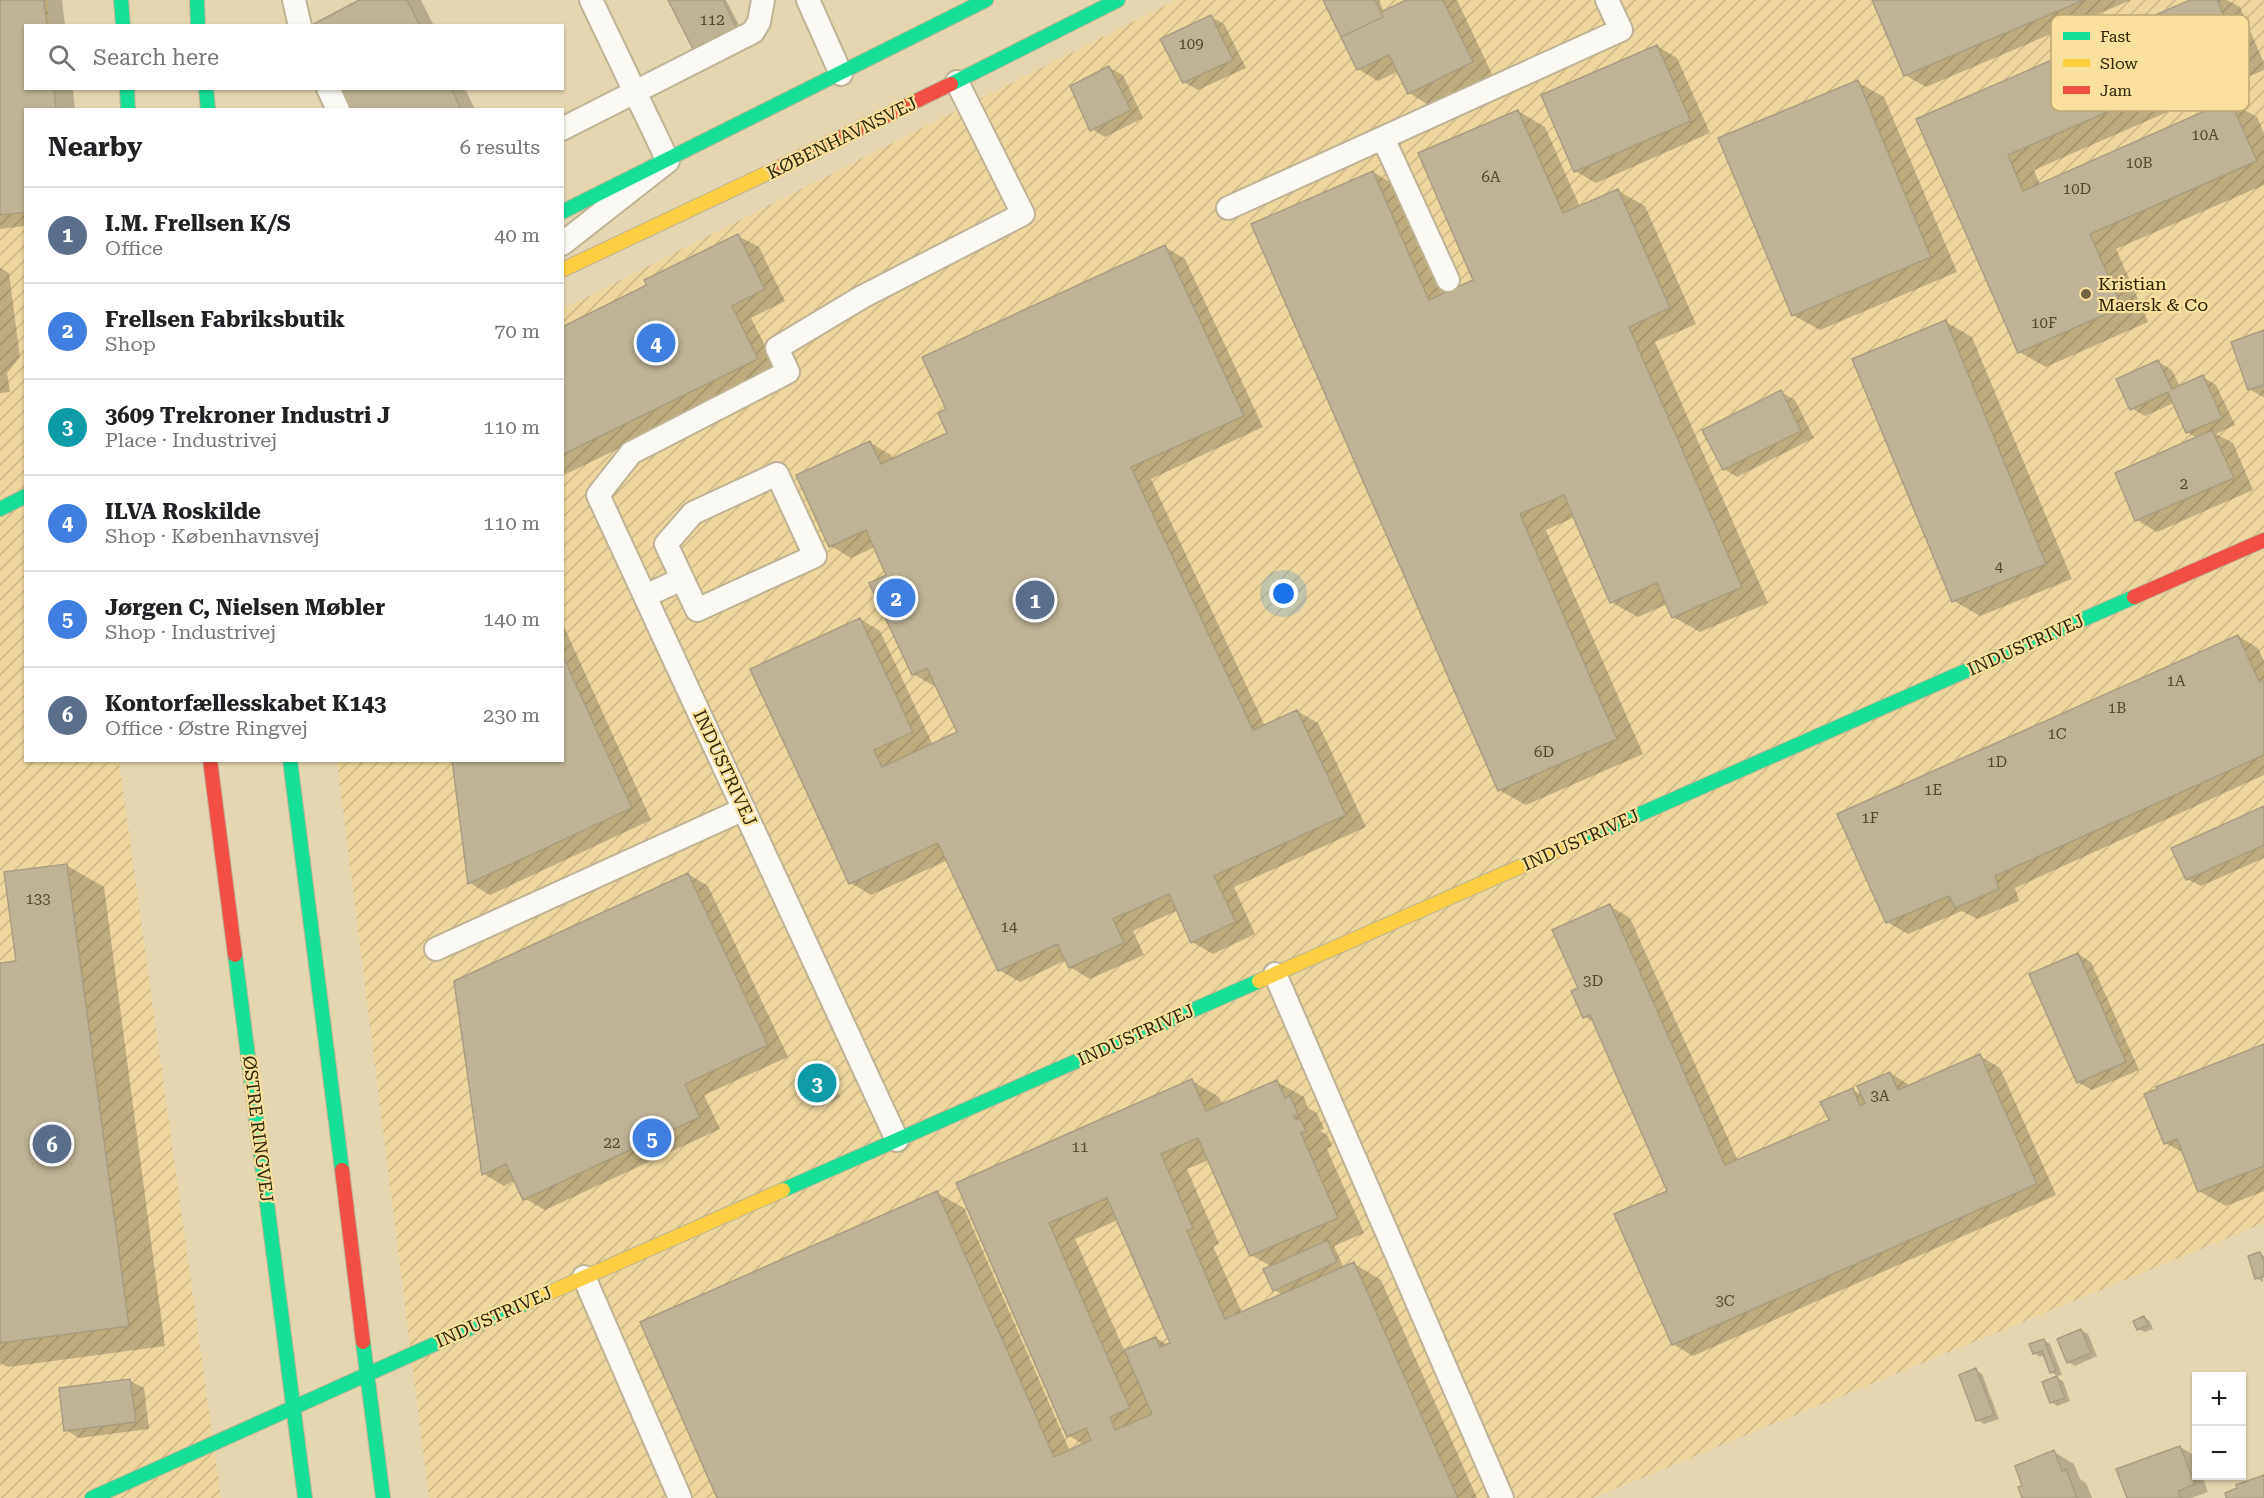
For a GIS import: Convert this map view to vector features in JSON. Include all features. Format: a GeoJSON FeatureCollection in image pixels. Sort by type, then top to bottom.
{"type":"FeatureCollection","features":[{"type":"Feature","properties":{"kind":"street"},"geometry":{"type":"LineString","coordinates":[[121,0],[123,24]]}},
{"type":"Feature","properties":{"kind":"street"},"geometry":{"type":"LineString","coordinates":[[197,0],[198,24]]}},
{"type":"Feature","properties":{"kind":"street"},"geometry":{"type":"LineString","coordinates":[[564,211],[986,0]]}},
{"type":"Feature","properties":{"kind":"street","name":"KØBENHAVNSVEJ"},"geometry":{"type":"LineString","coordinates":[[564,269],[731,192],[957,82],[1118,0]]}},
{"type":"Feature","properties":{"kind":"street"},"geometry":{"type":"LineString","coordinates":[[127,90],[128,108]]}},
{"type":"Feature","properties":{"kind":"street"},"geometry":{"type":"LineString","coordinates":[[206,90],[208,108]]}},
{"type":"Feature","properties":{"kind":"street"},"geometry":{"type":"LineString","coordinates":[[0,508],[24,497]]}},
{"type":"Feature","properties":{"kind":"street","name":"INDUSTRIVEJ"},"geometry":{"type":"LineString","coordinates":[[92,1498],[367,1372],[2264,540]]}},
{"type":"Feature","properties":{"kind":"street","name":"ØSTRE RINGVEJ"},"geometry":{"type":"LineString","coordinates":[[210,762],[306,1498]]}},
{"type":"Feature","properties":{"kind":"street"},"geometry":{"type":"LineString","coordinates":[[290,762],[383,1498]]}},
{"type":"Feature","properties":{"kind":"lane"},"geometry":{"type":"LineString","coordinates":[[294,0],[300,24]]}},
{"type":"Feature","properties":{"kind":"lane"},"geometry":{"type":"LineString","coordinates":[[564,242],[668,161],[591,0]]}},
{"type":"Feature","properties":{"kind":"lane"},"geometry":{"type":"LineString","coordinates":[[564,128],[753,32],[759,21],[763,0]]}},
{"type":"Feature","properties":{"kind":"lane"},"geometry":{"type":"LineString","coordinates":[[808,0],[841,74]]}},
{"type":"Feature","properties":{"kind":"lane"},"geometry":{"type":"LineString","coordinates":[[1228,208],[1621,30],[1607,0]]}},
{"type":"Feature","properties":{"kind":"lane","name":"INDUSTRIVEJ"},"geometry":{"type":"LineString","coordinates":[[897,1140],[598,495],[631,453],[788,372],[777,348],[862,297],[1023,214],[957,82]]}},
{"type":"Feature","properties":{"kind":"lane"},"geometry":{"type":"LineString","coordinates":[[329,90],[337,108]]}},
{"type":"Feature","properties":{"kind":"lane"},"geometry":{"type":"LineString","coordinates":[[1383,138],[1448,280]]}},
{"type":"Feature","properties":{"kind":"lane"},"geometry":{"type":"LineString","coordinates":[[777,474],[815,556],[697,610],[682,579],[666,544],[693,513],[777,474]]}},
{"type":"Feature","properties":{"kind":"lane"},"geometry":{"type":"LineString","coordinates":[[645,596],[682,579]]}},
{"type":"Feature","properties":{"kind":"lane"},"geometry":{"type":"LineString","coordinates":[[436,949],[744,809]]}},
{"type":"Feature","properties":{"kind":"lane"},"geometry":{"type":"LineString","coordinates":[[1275,975],[1502,1498]]}},
{"type":"Feature","properties":{"kind":"lane"},"geometry":{"type":"LineString","coordinates":[[584,1277],[680,1498]]}},
{"type":"Feature","properties":{"kind":"shaded area"},"geometry":{"type":"Polygon","coordinates":[[[0,0],[48,0],[49,24],[24,24],[26,108],[24,108],[24,762],[119,762],[221,1498],[0,1498],[0,0]]]}},
{"type":"Feature","properties":{"kind":"shaded area"},"geometry":{"type":"Polygon","coordinates":[[[1176,0],[2264,0],[2264,1223],[1593,1498],[429,1498],[337,762],[564,762],[564,308],[1176,0]]]}},
{"type":"Feature","properties":{"kind":"building"},"geometry":{"type":"Polygon","coordinates":[[[0,0],[44,0],[47,24],[24,24],[24,90],[54,90],[56,108],[24,108],[24,212],[0,215],[0,0]]]}},
{"type":"Feature","properties":{"kind":"building"},"geometry":{"type":"Polygon","coordinates":[[[359,0],[407,0],[419,24],[314,24],[359,0]]]}},
{"type":"Feature","properties":{"kind":"building"},"geometry":{"type":"Polygon","coordinates":[[[668,0],[723,0],[736,27],[693,49],[668,0]]]}},
{"type":"Feature","properties":{"kind":"building"},"geometry":{"type":"Polygon","coordinates":[[[1323,0],[1375,0],[1383,17],[1341,37],[1323,0]]]}},
{"type":"Feature","properties":{"kind":"building"},"geometry":{"type":"Polygon","coordinates":[[[1406,0],[1443,0],[1473,62],[1408,94],[1389,55],[1357,70],[1341,37],[1383,17],[1381,12],[1406,0]]]}},
{"type":"Feature","properties":{"kind":"building"},"geometry":{"type":"Polygon","coordinates":[[[1872,0],[2084,0],[1904,76],[1872,0]]]}},
{"type":"Feature","properties":{"kind":"building"},"geometry":{"type":"Polygon","coordinates":[[[2190,0],[2217,0],[2224,15],[2155,15],[2190,0]]]}},
{"type":"Feature","properties":{"kind":"building"},"geometry":{"type":"Polygon","coordinates":[[[1211,15],[1233,60],[1183,83],[1160,39],[1211,15]]]}},
{"type":"Feature","properties":{"kind":"building"},"geometry":{"type":"Polygon","coordinates":[[[1657,45],[1691,121],[1574,172],[1541,95],[1657,45]]]}},
{"type":"Feature","properties":{"kind":"building"},"geometry":{"type":"Polygon","coordinates":[[[2051,60],[2051,111],[2110,111],[2008,155],[2023,191],[2205,111],[2235,111],[2257,161],[2090,234],[2122,307],[2018,353],[1916,119],[2051,60]]]}},
{"type":"Feature","properties":{"kind":"building"},"geometry":{"type":"Polygon","coordinates":[[[1109,66],[1131,110],[1090,131],[1070,86],[1109,66]]]}},
{"type":"Feature","properties":{"kind":"building"},"geometry":{"type":"Polygon","coordinates":[[[1858,80],[1931,257],[1792,316],[1718,138],[1858,80]]]}},
{"type":"Feature","properties":{"kind":"building"},"geometry":{"type":"Polygon","coordinates":[[[342,90],[452,90],[460,107],[459,108],[350,108],[342,90]]]}},
{"type":"Feature","properties":{"kind":"building"},"geometry":{"type":"Polygon","coordinates":[[[1518,110],[1563,213],[1618,189],[1670,308],[1629,327],[1742,587],[1672,618],[1657,583],[1610,603],[1564,495],[1520,514],[1617,739],[1498,791],[1251,224],[1373,171],[1429,300],[1473,280],[1418,153],[1518,110]]]}},
{"type":"Feature","properties":{"kind":"building"},"geometry":{"type":"Polygon","coordinates":[[[738,234],[765,289],[732,306],[758,359],[564,454],[564,326],[647,285],[644,280],[738,234]]]}},
{"type":"Feature","properties":{"kind":"building"},"geometry":{"type":"Polygon","coordinates":[[[1165,245],[1244,416],[1131,467],[1253,730],[1297,710],[1346,815],[1214,876],[1236,922],[1191,943],[1169,894],[1113,919],[1124,943],[1069,968],[1057,944],[998,971],[938,843],[849,884],[750,669],[860,618],[913,732],[874,750],[882,767],[957,732],[927,668],[912,675],[869,583],[886,575],[866,530],[829,547],[796,475],[870,441],[881,464],[947,433],[938,413],[946,409],[922,357],[1165,245]]]}},
{"type":"Feature","properties":{"kind":"building"},"geometry":{"type":"Polygon","coordinates":[[[1946,320],[2046,564],[1952,602],[1852,359],[1946,320]]]}},
{"type":"Feature","properties":{"kind":"building"},"geometry":{"type":"Polygon","coordinates":[[[2264,330],[2264,385],[2248,390],[2231,342],[2264,330]]]}},
{"type":"Feature","properties":{"kind":"building"},"geometry":{"type":"Polygon","coordinates":[[[2158,360],[2172,389],[2203,375],[2222,418],[2186,433],[2168,392],[2130,410],[2116,379],[2158,360]]]}},
{"type":"Feature","properties":{"kind":"building"},"geometry":{"type":"Polygon","coordinates":[[[1781,390],[1801,431],[1723,470],[1702,430],[1781,390]]]}},
{"type":"Feature","properties":{"kind":"building"},"geometry":{"type":"Polygon","coordinates":[[[2212,430],[2234,478],[2135,521],[2115,473],[2212,430]]]}},
{"type":"Feature","properties":{"kind":"building"},"geometry":{"type":"Polygon","coordinates":[[[2238,635],[2259,681],[2264,682],[2264,755],[1995,876],[1999,889],[1955,908],[1949,896],[1886,923],[1837,814],[2238,635]]]}},
{"type":"Feature","properties":{"kind":"building"},"geometry":{"type":"Polygon","coordinates":[[[564,658],[632,808],[468,884],[452,762],[564,762],[564,658]]]}},
{"type":"Feature","properties":{"kind":"building"},"geometry":{"type":"Polygon","coordinates":[[[2264,806],[2264,845],[2186,880],[2171,848],[2264,806]]]}},
{"type":"Feature","properties":{"kind":"building"},"geometry":{"type":"Polygon","coordinates":[[[67,864],[129,1326],[0,1343],[0,963],[16,961],[4,872],[67,864]]]}},
{"type":"Feature","properties":{"kind":"building"},"geometry":{"type":"Polygon","coordinates":[[[688,873],[768,1045],[685,1084],[700,1117],[523,1200],[506,1164],[482,1175],[454,981],[688,873]]]}},
{"type":"Feature","properties":{"kind":"building"},"geometry":{"type":"Polygon","coordinates":[[[1610,904],[1725,1165],[1829,1120],[1820,1102],[1853,1088],[1860,1106],[1865,1103],[1857,1086],[1890,1072],[1898,1090],[1980,1054],[2037,1184],[1672,1345],[1614,1214],[1667,1191],[1590,1015],[1583,1018],[1571,991],[1578,988],[1552,930],[1610,904]]]}},
{"type":"Feature","properties":{"kind":"building"},"geometry":{"type":"Polygon","coordinates":[[[2078,953],[2126,1062],[2077,1083],[2029,974],[2078,953]]]}},
{"type":"Feature","properties":{"kind":"building"},"geometry":{"type":"Polygon","coordinates":[[[2264,1044],[2264,1166],[2198,1192],[2177,1139],[2164,1144],[2144,1094],[2157,1089],[2156,1087],[2264,1044]]]}},
{"type":"Feature","properties":{"kind":"building"},"geometry":{"type":"Polygon","coordinates":[[[820,1063],[834,1094],[814,1103],[800,1073],[820,1063]]]}},
{"type":"Feature","properties":{"kind":"building"},"geometry":{"type":"Polygon","coordinates":[[[1192,1079],[1206,1111],[1277,1080],[1285,1098],[1290,1095],[1298,1114],[1293,1116],[1295,1120],[1300,1118],[1306,1131],[1301,1133],[1338,1218],[1250,1256],[1198,1138],[1161,1154],[1193,1228],[1187,1231],[1225,1319],[1354,1262],[1458,1498],[717,1498],[640,1322],[937,1191],[1054,1457],[1091,1440],[1086,1428],[1067,1437],[956,1183],[1192,1079]],[[1107,1198],[1049,1223],[1130,1408],[1110,1417],[1115,1430],[1152,1414],[1124,1350],[1156,1337],[1160,1347],[1170,1343],[1107,1198]]]}},
{"type":"Feature","properties":{"kind":"building"},"geometry":{"type":"Polygon","coordinates":[[[1328,1240],[1337,1262],[1273,1291],[1263,1269],[1328,1240]]]}},
{"type":"Feature","properties":{"kind":"building"},"geometry":{"type":"Polygon","coordinates":[[[2260,1252],[2264,1261],[2264,1276],[2255,1279],[2248,1256],[2260,1252]]]}},
{"type":"Feature","properties":{"kind":"building"},"geometry":{"type":"Polygon","coordinates":[[[2144,1316],[2148,1325],[2137,1330],[2133,1321],[2144,1316]]]}},
{"type":"Feature","properties":{"kind":"building"},"geometry":{"type":"Polygon","coordinates":[[[2081,1329],[2091,1353],[2067,1363],[2057,1339],[2081,1329]]]}},
{"type":"Feature","properties":{"kind":"building"},"geometry":{"type":"Polygon","coordinates":[[[2044,1339],[2056,1371],[2050,1373],[2042,1351],[2033,1354],[2029,1344],[2044,1339]]]}},
{"type":"Feature","properties":{"kind":"building"},"geometry":{"type":"Polygon","coordinates":[[[1976,1368],[1994,1415],[1976,1421],[1959,1375],[1976,1368]]]}},
{"type":"Feature","properties":{"kind":"building"},"geometry":{"type":"Polygon","coordinates":[[[2057,1376],[2065,1398],[2050,1403],[2042,1382],[2057,1376]]]}},
{"type":"Feature","properties":{"kind":"building"},"geometry":{"type":"Polygon","coordinates":[[[130,1379],[136,1422],[64,1431],[59,1388],[130,1379]]]}},
{"type":"Feature","properties":{"kind":"building"},"geometry":{"type":"Polygon","coordinates":[[[2180,1446],[2195,1484],[2178,1491],[2181,1498],[2127,1498],[2116,1469],[2180,1446]]]}},
{"type":"Feature","properties":{"kind":"building"},"geometry":{"type":"Polygon","coordinates":[[[2054,1450],[2062,1471],[2066,1469],[2077,1498],[2022,1498],[2018,1487],[2022,1486],[2015,1466],[2054,1450]]]}},
{"type":"Feature","properties":{"kind":"building"},"geometry":{"type":"Polygon","coordinates":[[[2264,1475],[2264,1498],[2226,1498],[2225,1493],[2237,1488],[2236,1485],[2264,1475]]]}},
{"type":"Feature","properties":{"kind":"traffic: fast"},"geometry":{"type":"LineString","coordinates":[[121,0],[123,24]]}},
{"type":"Feature","properties":{"kind":"traffic: fast"},"geometry":{"type":"LineString","coordinates":[[197,0],[198,24]]}},
{"type":"Feature","properties":{"kind":"traffic: fast"},"geometry":{"type":"LineString","coordinates":[[564,211],[986,0]]}},
{"type":"Feature","properties":{"kind":"traffic: fast"},"geometry":{"type":"LineString","coordinates":[[951,84],[1118,0]]}},
{"type":"Feature","properties":{"kind":"traffic: fast"},"geometry":{"type":"LineString","coordinates":[[127,90],[128,108]]}},
{"type":"Feature","properties":{"kind":"traffic: fast"},"geometry":{"type":"LineString","coordinates":[[206,90],[208,108]]}},
{"type":"Feature","properties":{"kind":"traffic: fast"},"geometry":{"type":"LineString","coordinates":[[0,509],[24,497]]}},
{"type":"Feature","properties":{"kind":"traffic: fast"},"geometry":{"type":"LineString","coordinates":[[1581,840],[2134,597]]}},
{"type":"Feature","properties":{"kind":"traffic: fast"},"geometry":{"type":"LineString","coordinates":[[290,762],[342,1170]]}},
{"type":"Feature","properties":{"kind":"traffic: fast"},"geometry":{"type":"LineString","coordinates":[[235,955],[305,1498]]}},
{"type":"Feature","properties":{"kind":"traffic: fast"},"geometry":{"type":"LineString","coordinates":[[783,1190],[1259,981]]}},
{"type":"Feature","properties":{"kind":"traffic: fast"},"geometry":{"type":"LineString","coordinates":[[92,1498],[526,1303]]}},
{"type":"Feature","properties":{"kind":"traffic: fast"},"geometry":{"type":"LineString","coordinates":[[363,1342],[383,1498]]}},
{"type":"Feature","properties":{"kind":"traffic: slow"},"geometry":{"type":"LineString","coordinates":[[564,269],[778,168]]}},
{"type":"Feature","properties":{"kind":"traffic: slow"},"geometry":{"type":"LineString","coordinates":[[1259,981],[1581,840]]}},
{"type":"Feature","properties":{"kind":"traffic: slow"},"geometry":{"type":"LineString","coordinates":[[526,1303],[783,1190]]}},
{"type":"Feature","properties":{"kind":"traffic: jam"},"geometry":{"type":"LineString","coordinates":[[778,168],[951,84]]}},
{"type":"Feature","properties":{"kind":"traffic: jam"},"geometry":{"type":"LineString","coordinates":[[2134,597],[2264,540]]}},
{"type":"Feature","properties":{"kind":"traffic: jam"},"geometry":{"type":"LineString","coordinates":[[210,762],[235,955]]}},
{"type":"Feature","properties":{"kind":"traffic: jam"},"geometry":{"type":"LineString","coordinates":[[342,1170],[363,1342]]}},
{"type":"Feature","properties":{"kind":"place","name":"Kristian Maersk & Co"},"geometry":{"type":"Point","coordinates":[2086,294]}},
{"type":"Feature","properties":{"kind":"place","name":"ILVA Roskilde"},"geometry":{"type":"Point","coordinates":[656,343]}},
{"type":"Feature","properties":{"kind":"place","name":"Frellsen Fabriksbutik"},"geometry":{"type":"Point","coordinates":[896,598]}},
{"type":"Feature","properties":{"kind":"place","name":"I.M. Frellsen K/S"},"geometry":{"type":"Point","coordinates":[1035,600]}},
{"type":"Feature","properties":{"kind":"place","name":"3609 Trekroner Industri J"},"geometry":{"type":"Point","coordinates":[817,1083]}},
{"type":"Feature","properties":{"kind":"place","name":"Jørgen C, Nielsen Møbler"},"geometry":{"type":"Point","coordinates":[652,1138]}},
{"type":"Feature","properties":{"kind":"place","name":"Kontorfællesskabet K143"},"geometry":{"type":"Point","coordinates":[52,1144]}}]}
